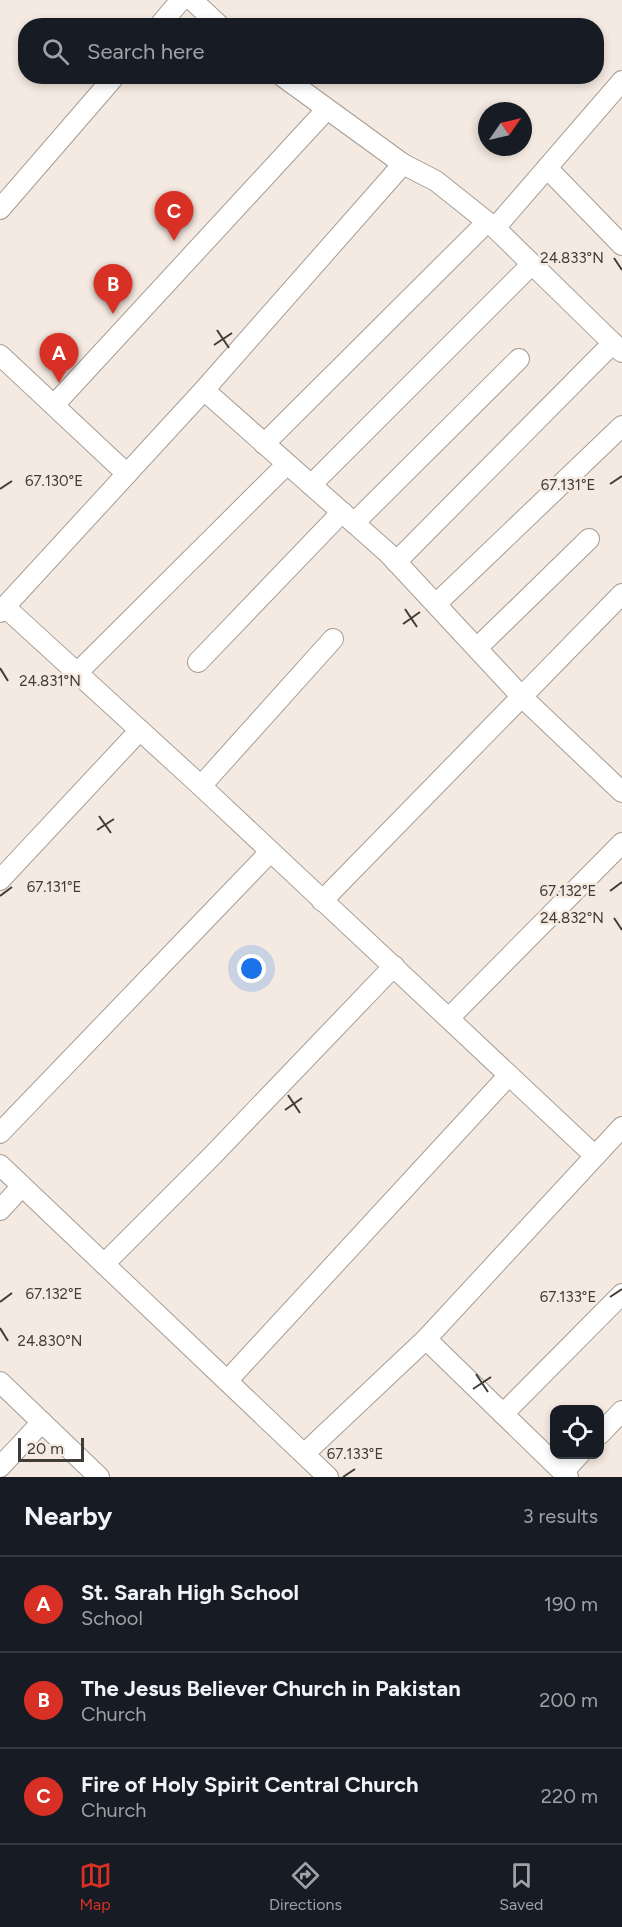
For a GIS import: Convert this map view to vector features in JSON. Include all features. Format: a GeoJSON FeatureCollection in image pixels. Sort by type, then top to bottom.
{"type":"FeatureCollection","features":[{"type":"Feature","properties":{"kind":"street"},"geometry":{"type":"LineString","coordinates":[[166,18],[181,0]]}},
{"type":"Feature","properties":{"kind":"street"},"geometry":{"type":"LineString","coordinates":[[192,0],[211,18]]}},
{"type":"Feature","properties":{"kind":"street"},"geometry":{"type":"LineString","coordinates":[[264,444],[491,225],[547,168],[622,81]]}},
{"type":"Feature","properties":{"kind":"street"},"geometry":{"type":"LineString","coordinates":[[0,209],[107,84]]}},
{"type":"Feature","properties":{"kind":"street"},"geometry":{"type":"LineString","coordinates":[[293,84],[404,164],[436,181],[491,225],[617,347],[396,562]]}},
{"type":"Feature","properties":{"kind":"street"},"geometry":{"type":"LineString","coordinates":[[54,405],[327,109]]}},
{"type":"Feature","properties":{"kind":"street"},"geometry":{"type":"LineString","coordinates":[[404,164],[204,390],[2,610],[77,673],[201,786],[594,1155]]}},
{"type":"Feature","properties":{"kind":"street"},"geometry":{"type":"LineString","coordinates":[[547,168],[622,245]]}},
{"type":"Feature","properties":{"kind":"street"},"geometry":{"type":"LineString","coordinates":[[310,485],[532,264]]}},
{"type":"Feature","properties":{"kind":"street"},"geometry":{"type":"LineString","coordinates":[[0,356],[127,474]]}},
{"type":"Feature","properties":{"kind":"street"},"geometry":{"type":"LineString","coordinates":[[198,662],[519,359]]}},
{"type":"Feature","properties":{"kind":"street"},"geometry":{"type":"LineString","coordinates":[[204,390],[396,562],[522,696],[622,792]]}},
{"type":"Feature","properties":{"kind":"street"},"geometry":{"type":"LineString","coordinates":[[436,604],[622,426]]}},
{"type":"Feature","properties":{"kind":"street"},"geometry":{"type":"LineString","coordinates":[[77,673],[287,464]]}},
{"type":"Feature","properties":{"kind":"street"},"geometry":{"type":"LineString","coordinates":[[477,648],[589,539]]}},
{"type":"Feature","properties":{"kind":"street"},"geometry":{"type":"LineString","coordinates":[[322,901],[622,594]]}},
{"type":"Feature","properties":{"kind":"street"},"geometry":{"type":"LineString","coordinates":[[201,786],[333,639]]}},
{"type":"Feature","properties":{"kind":"street"},"geometry":{"type":"LineString","coordinates":[[0,880],[140,730]]}},
{"type":"Feature","properties":{"kind":"street"},"geometry":{"type":"LineString","coordinates":[[449,1018],[622,843]]}},
{"type":"Feature","properties":{"kind":"street"},"geometry":{"type":"LineString","coordinates":[[0,1133],[270,852]]}},
{"type":"Feature","properties":{"kind":"street"},"geometry":{"type":"LineString","coordinates":[[104,1264],[213,1156],[394,966]]}},
{"type":"Feature","properties":{"kind":"street"},"geometry":{"type":"LineString","coordinates":[[227,1381],[509,1075]]}},
{"type":"Feature","properties":{"kind":"street"},"geometry":{"type":"LineString","coordinates":[[304,1454],[426,1339],[622,1127]]}},
{"type":"Feature","properties":{"kind":"street"},"geometry":{"type":"LineString","coordinates":[[0,1165],[328,1477]]}},
{"type":"Feature","properties":{"kind":"street"},"geometry":{"type":"LineString","coordinates":[[0,1210],[22,1186]]}},
{"type":"Feature","properties":{"kind":"street"},"geometry":{"type":"LineString","coordinates":[[503,1414],[622,1294]]}},
{"type":"Feature","properties":{"kind":"street"},"geometry":{"type":"LineString","coordinates":[[426,1339],[565,1474],[577,1459]]}},
{"type":"Feature","properties":{"kind":"street"},"geometry":{"type":"LineString","coordinates":[[0,1382],[99,1477]]}},
{"type":"Feature","properties":{"kind":"street"},"geometry":{"type":"LineString","coordinates":[[604,1430],[622,1411]]}},
{"type":"Feature","properties":{"kind":"street"},"geometry":{"type":"LineString","coordinates":[[0,1467],[42,1422]]}},
{"type":"Feature","properties":{"kind":"place","name":"Fire of Holy Spirit Central Church"},"geometry":{"type":"Point","coordinates":[174,241]}},
{"type":"Feature","properties":{"kind":"place","name":"The Jesus Believer Church in Pakistan"},"geometry":{"type":"Point","coordinates":[113,314]}},
{"type":"Feature","properties":{"kind":"place","name":"St. Sarah High School"},"geometry":{"type":"Point","coordinates":[59,383]}}]}
